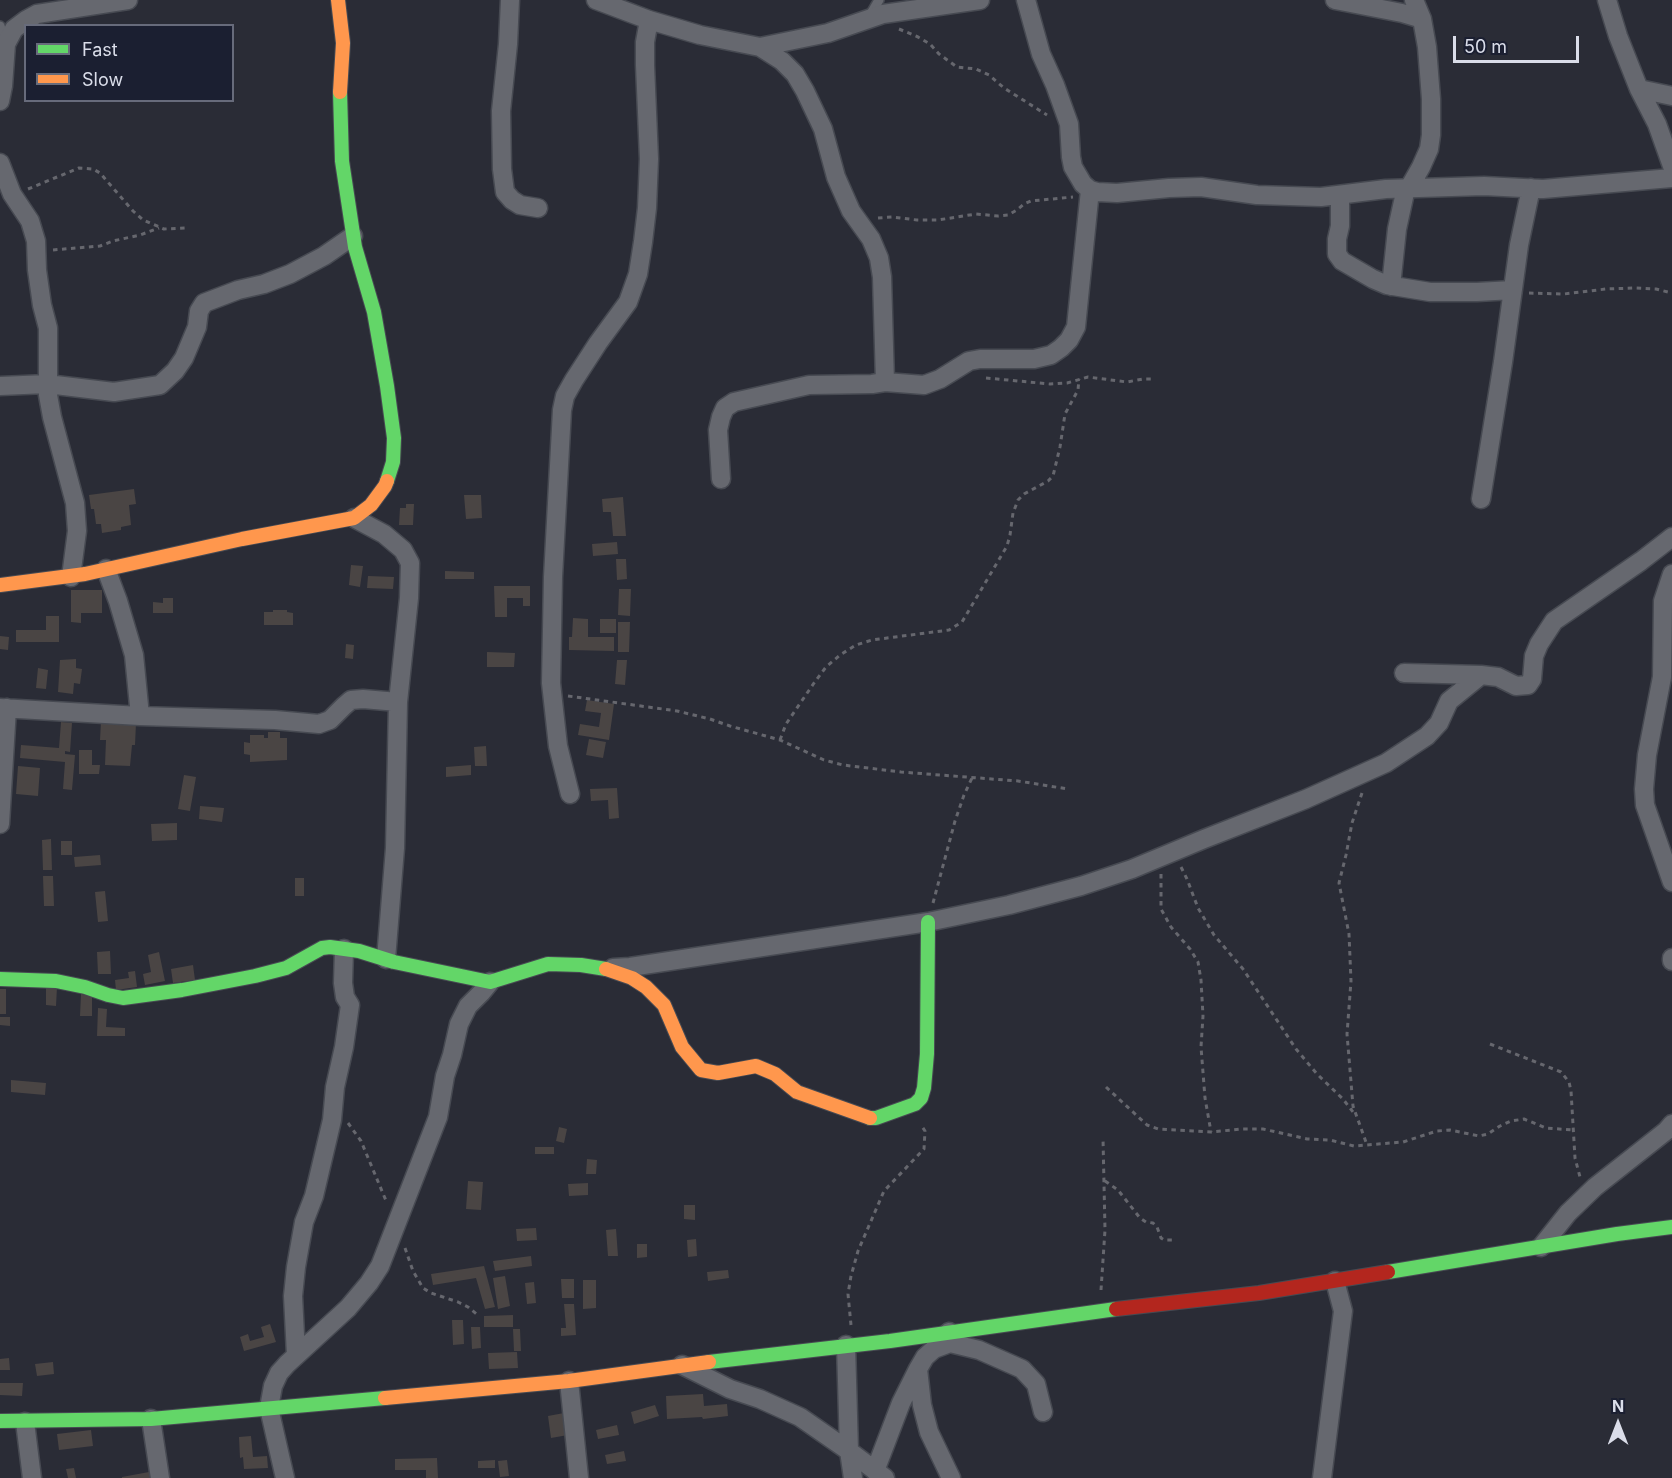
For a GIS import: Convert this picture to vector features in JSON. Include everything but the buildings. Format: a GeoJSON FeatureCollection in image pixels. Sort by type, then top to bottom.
{"type":"FeatureCollection","features":[{"type":"Feature","properties":{"kind":"street"},"geometry":{"type":"LineString","coordinates":[[0,101],[3,86],[3,35],[37,14],[128,0]]}},
{"type":"Feature","properties":{"kind":"street"},"geometry":{"type":"LineString","coordinates":[[0,585],[71,577],[242,539],[354,518],[371,505],[385,486],[393,462],[394,438],[374,312],[353,236],[342,161],[340,101],[344,43],[338,0]]}},
{"type":"Feature","properties":{"kind":"street"},"geometry":{"type":"LineString","coordinates":[[510,0],[501,111],[505,192],[520,205],[538,208]]}},
{"type":"Feature","properties":{"kind":"street"},"geometry":{"type":"LineString","coordinates":[[596,0],[649,20],[700,35],[760,47],[782,61],[795,74],[823,129],[836,177],[851,211],[871,239],[879,258],[882,277],[885,382]]}},
{"type":"Feature","properties":{"kind":"street"},"geometry":{"type":"LineString","coordinates":[[760,47],[828,33],[877,11],[980,0]]}},
{"type":"Feature","properties":{"kind":"street"},"geometry":{"type":"LineString","coordinates":[[721,479],[718,430],[725,408],[734,402],[809,386],[885,382],[924,385],[940,379],[969,361],[1034,359],[1051,355],[1069,340],[1076,327],[1090,193],[1073,166],[1070,131],[1064,109],[1041,54],[1026,0]]}},
{"type":"Feature","properties":{"kind":"street"},"geometry":{"type":"LineString","coordinates":[[1335,0],[1422,19]]}},
{"type":"Feature","properties":{"kind":"street"},"geometry":{"type":"LineString","coordinates":[[1391,286],[1397,229],[1407,188],[1421,167],[1429,149],[1431,135],[1427,47],[1422,19],[1414,0]]}},
{"type":"Feature","properties":{"kind":"street"},"geometry":{"type":"LineString","coordinates":[[1607,0],[1618,36],[1639,89],[1657,124],[1672,166]]}},
{"type":"Feature","properties":{"kind":"street"},"geometry":{"type":"LineString","coordinates":[[570,794],[558,746],[551,695],[553,577],[562,410],[565,396],[574,380],[628,302],[638,274],[647,208],[649,159],[645,42],[649,20]]}},
{"type":"Feature","properties":{"kind":"street"},"geometry":{"type":"LineString","coordinates":[[1639,89],[1672,96]]}},
{"type":"Feature","properties":{"kind":"street"},"geometry":{"type":"LineString","coordinates":[[0,164],[12,194],[30,221],[36,241],[39,288],[48,328],[47,384],[52,417],[75,503],[77,531],[71,577]]}},
{"type":"Feature","properties":{"kind":"street"},"geometry":{"type":"LineString","coordinates":[[1090,193],[1201,187],[1279,196],[1321,197],[1407,188],[1484,186],[1543,189],[1672,178]]}},
{"type":"Feature","properties":{"kind":"street"},"geometry":{"type":"LineString","coordinates":[[1481,499],[1519,245],[1531,188]]}},
{"type":"Feature","properties":{"kind":"street"},"geometry":{"type":"LineString","coordinates":[[1340,195],[1337,254],[1342,261],[1353,268],[1391,286],[1430,292],[1513,292]]}},
{"type":"Feature","properties":{"kind":"street"},"geometry":{"type":"LineString","coordinates":[[0,386],[47,384],[114,392],[160,386],[184,358],[197,327],[199,311],[204,303],[290,274],[324,256],[353,236]]}},
{"type":"Feature","properties":{"kind":"street"},"geometry":{"type":"LineString","coordinates":[[354,518],[384,534],[403,550],[410,562],[410,598],[398,702],[394,848],[386,959]]}},
{"type":"Feature","properties":{"kind":"street"},"geometry":{"type":"LineString","coordinates":[[1404,673],[1481,675],[1498,677],[1516,686],[1528,685],[1532,679],[1534,656],[1554,621],[1672,537]]}},
{"type":"Feature","properties":{"kind":"street"},"geometry":{"type":"LineString","coordinates":[[106,569],[134,655],[140,716]]}},
{"type":"Feature","properties":{"kind":"street"},"geometry":{"type":"LineString","coordinates":[[1672,574],[1663,601],[1667,646],[1662,677],[1666,689],[1647,755],[1644,789],[1645,805],[1672,882]]}},
{"type":"Feature","properties":{"kind":"street"},"geometry":{"type":"LineString","coordinates":[[608,969],[928,922],[1009,905],[1081,886],[1132,869],[1306,800],[1386,764],[1427,736],[1439,723],[1449,700],[1481,675]]}},
{"type":"Feature","properties":{"kind":"street"},"geometry":{"type":"LineString","coordinates":[[0,824],[4,708],[320,724],[330,720],[351,700],[398,702]]}},
{"type":"Feature","properties":{"kind":"street"},"geometry":{"type":"LineString","coordinates":[[0,979],[56,981],[123,998],[182,990],[255,976],[286,968],[322,948],[330,947],[490,982],[548,964],[608,969],[632,978],[646,987],[664,1005],[672,1029],[682,1047],[701,1070],[718,1073],[756,1066],[775,1074],[797,1092],[873,1118],[915,1104],[921,1098],[924,1088],[927,1054],[928,922]]}},
{"type":"Feature","properties":{"kind":"street"},"geometry":{"type":"LineString","coordinates":[[296,1355],[293,1296],[296,1267],[304,1222],[314,1196],[332,1119],[335,1087],[350,1005],[345,997],[343,983],[344,949]]}},
{"type":"Feature","properties":{"kind":"street"},"geometry":{"type":"LineString","coordinates":[[285,1478],[269,1408],[273,1386],[279,1372],[348,1308],[380,1266],[438,1117],[445,1076],[459,1024],[468,1006],[490,982]]}},
{"type":"Feature","properties":{"kind":"street"},"geometry":{"type":"LineString","coordinates":[[1541,1247],[1585,1196],[1672,1124]]}},
{"type":"Feature","properties":{"kind":"street"},"geometry":{"type":"LineString","coordinates":[[0,1421],[151,1419],[219,1414],[569,1381],[850,1345],[950,1338],[1103,1310],[1259,1293],[1672,1227]]}},
{"type":"Feature","properties":{"kind":"street"},"geometry":{"type":"LineString","coordinates":[[1322,1478],[1343,1311],[1335,1281]]}},
{"type":"Feature","properties":{"kind":"street"},"geometry":{"type":"LineString","coordinates":[[682,1365],[730,1389],[760,1399],[800,1417],[880,1474],[901,1403],[918,1369],[933,1349],[950,1338]]}},
{"type":"Feature","properties":{"kind":"street"},"geometry":{"type":"LineString","coordinates":[[950,1338],[1022,1369],[1036,1384],[1043,1412]]}},
{"type":"Feature","properties":{"kind":"street"},"geometry":{"type":"LineString","coordinates":[[850,1345],[849,1451],[853,1478]]}},
{"type":"Feature","properties":{"kind":"street"},"geometry":{"type":"LineString","coordinates":[[918,1369],[922,1406],[929,1432],[951,1478]]}},
{"type":"Feature","properties":{"kind":"street"},"geometry":{"type":"LineString","coordinates":[[569,1381],[579,1478]]}},
{"type":"Feature","properties":{"kind":"street"},"geometry":{"type":"LineString","coordinates":[[151,1419],[160,1478]]}},
{"type":"Feature","properties":{"kind":"street"},"geometry":{"type":"LineString","coordinates":[[25,1422],[32,1478]]}},
{"type":"Feature","properties":{"kind":"path"},"geometry":{"type":"LineString","coordinates":[[877,11],[890,23],[930,44],[957,67],[976,69],[989,75],[1004,88],[1070,131]]}},
{"type":"Feature","properties":{"kind":"path"},"geometry":{"type":"LineString","coordinates":[[12,194],[79,168],[93,168],[143,220],[164,230],[185,228]]}},
{"type":"Feature","properties":{"kind":"path"},"geometry":{"type":"LineString","coordinates":[[858,222],[883,217],[938,220],[976,214],[998,216],[1017,210],[1031,201],[1090,193]]}},
{"type":"Feature","properties":{"kind":"path"},"geometry":{"type":"LineString","coordinates":[[36,252],[100,246],[159,228]]}},
{"type":"Feature","properties":{"kind":"path"},"geometry":{"type":"LineString","coordinates":[[1513,292],[1564,294],[1635,288],[1656,289],[1672,293]]}},
{"type":"Feature","properties":{"kind":"path"},"geometry":{"type":"LineString","coordinates":[[985,378],[1050,384],[1067,383],[1088,377],[1127,382],[1152,379]]}},
{"type":"Feature","properties":{"kind":"path"},"geometry":{"type":"LineString","coordinates":[[780,740],[792,714],[826,667],[840,655],[856,645],[872,640],[949,630],[962,622],[1007,546],[1013,513],[1018,500],[1053,476],[1065,414],[1078,390],[1079,379]]}},
{"type":"Feature","properties":{"kind":"path"},"geometry":{"type":"LineString","coordinates":[[551,695],[597,699],[677,711],[780,740],[800,747],[824,760],[843,765],[1018,781],[1068,789]]}},
{"type":"Feature","properties":{"kind":"path"},"geometry":{"type":"LineString","coordinates":[[1368,1145],[1355,1114],[1352,1097],[1347,1034],[1351,981],[1349,934],[1339,884],[1352,823],[1369,771]]}},
{"type":"Feature","properties":{"kind":"path"},"geometry":{"type":"LineString","coordinates":[[928,922],[955,821],[972,778]]}},
{"type":"Feature","properties":{"kind":"path"},"geometry":{"type":"LineString","coordinates":[[1167,854],[1187,879],[1203,917],[1214,935],[1243,969],[1296,1049],[1355,1114]]}},
{"type":"Feature","properties":{"kind":"path"},"geometry":{"type":"LineString","coordinates":[[1167,854],[1161,909],[1171,927],[1198,962],[1202,980],[1205,1098],[1211,1132]]}},
{"type":"Feature","properties":{"kind":"path"},"geometry":{"type":"LineString","coordinates":[[1490,1044],[1561,1072],[1569,1082],[1575,1158],[1585,1196]]}},
{"type":"Feature","properties":{"kind":"path"},"geometry":{"type":"LineString","coordinates":[[1106,1087],[1147,1125],[1158,1129],[1211,1132],[1263,1129],[1354,1146],[1403,1142],[1437,1131],[1450,1130],[1479,1136],[1488,1134],[1511,1121],[1524,1119],[1546,1128],[1573,1130]]}},
{"type":"Feature","properties":{"kind":"path"},"geometry":{"type":"LineString","coordinates":[[850,1345],[848,1294],[858,1251],[884,1191],[924,1149],[925,1131],[909,1107]]}},
{"type":"Feature","properties":{"kind":"path"},"geometry":{"type":"LineString","coordinates":[[347,1121],[361,1141],[413,1271],[423,1288],[468,1307],[478,1316]]}},
{"type":"Feature","properties":{"kind":"path"},"geometry":{"type":"LineString","coordinates":[[1103,1138],[1105,1230],[1100,1283],[1103,1310]]}},
{"type":"Feature","properties":{"kind":"path"},"geometry":{"type":"LineString","coordinates":[[1105,1181],[1118,1190],[1140,1218],[1157,1227],[1161,1238],[1176,1240]]}},
{"type":"Feature","properties":{"kind":"traffic: fast"},"geometry":{"type":"LineString","coordinates":[[340,92],[342,161],[355,247],[374,312],[394,438],[393,462],[387,481]]}},
{"type":"Feature","properties":{"kind":"traffic: fast"},"geometry":{"type":"LineString","coordinates":[[870,1118],[915,1104],[921,1098],[924,1088],[927,1054],[928,922]]}},
{"type":"Feature","properties":{"kind":"traffic: fast"},"geometry":{"type":"LineString","coordinates":[[0,979],[56,981],[123,998],[182,990],[255,976],[286,968],[322,948],[330,947],[359,951],[394,962],[490,982],[548,964],[581,965],[606,969]]}},
{"type":"Feature","properties":{"kind":"traffic: fast"},"geometry":{"type":"LineString","coordinates":[[1388,1272],[1672,1227]]}},
{"type":"Feature","properties":{"kind":"traffic: fast"},"geometry":{"type":"LineString","coordinates":[[709,1362],[890,1341],[1116,1309]]}},
{"type":"Feature","properties":{"kind":"traffic: fast"},"geometry":{"type":"LineString","coordinates":[[0,1421],[151,1419],[385,1398]]}},
{"type":"Feature","properties":{"kind":"traffic: slow"},"geometry":{"type":"LineString","coordinates":[[338,0],[343,43],[340,92]]}},
{"type":"Feature","properties":{"kind":"traffic: slow"},"geometry":{"type":"LineString","coordinates":[[0,585],[85,574],[242,539],[354,518],[371,505],[387,481]]}},
{"type":"Feature","properties":{"kind":"traffic: slow"},"geometry":{"type":"LineString","coordinates":[[606,969],[632,978],[646,987],[664,1005],[682,1047],[701,1070],[718,1073],[756,1066],[775,1074],[797,1092],[870,1118]]}},
{"type":"Feature","properties":{"kind":"traffic: slow"},"geometry":{"type":"LineString","coordinates":[[385,1398],[569,1381],[709,1362]]}},
{"type":"Feature","properties":{"kind":"traffic: jam"},"geometry":{"type":"LineString","coordinates":[[1116,1309],[1259,1293],[1388,1272]]}}]}
